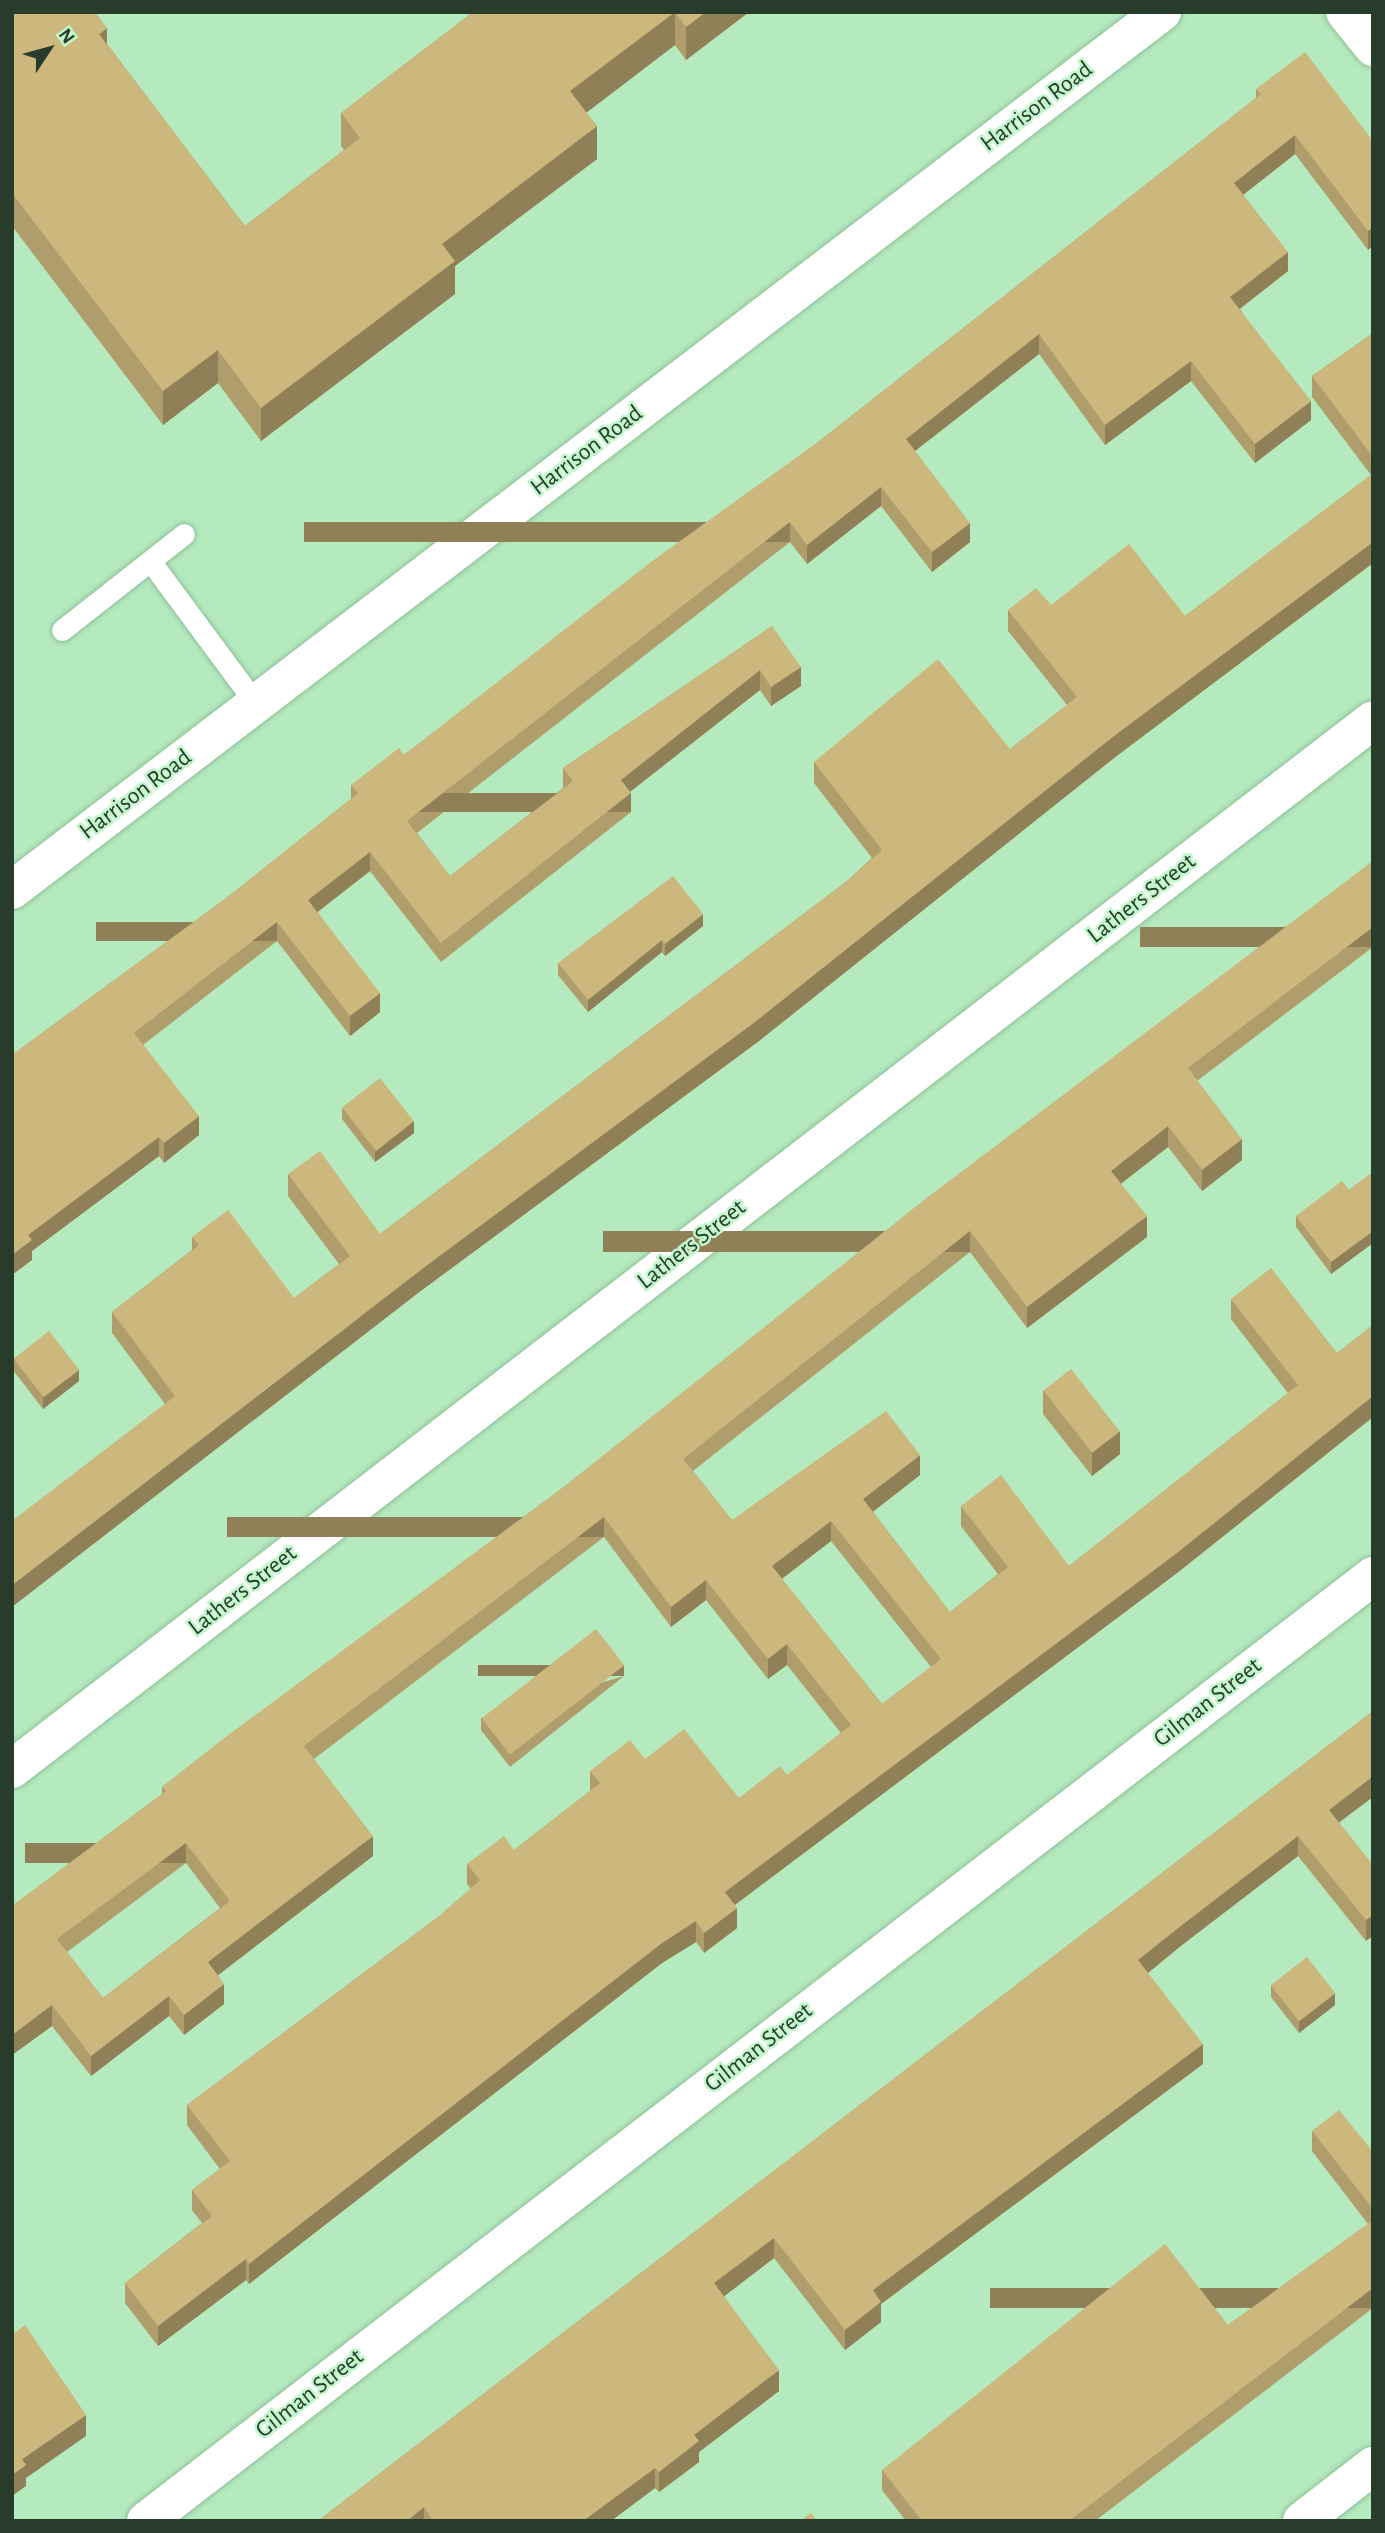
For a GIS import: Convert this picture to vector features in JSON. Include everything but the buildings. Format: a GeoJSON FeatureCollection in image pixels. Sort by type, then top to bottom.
{"type":"FeatureCollection","features":[{"type":"Feature","properties":{"kind":"street","name":"Harrison Road"},"geometry":{"type":"LineString","coordinates":[[12,890],[1161,12]]}},
{"type":"Feature","properties":{"kind":"street"},"geometry":{"type":"LineString","coordinates":[[1345,12],[1373,47]]}},
{"type":"Feature","properties":{"kind":"street","name":"Lathers Street"},"geometry":{"type":"LineString","coordinates":[[12,1769],[1373,720]]}},
{"type":"Feature","properties":{"kind":"street","name":"Gilman Street"},"geometry":{"type":"LineString","coordinates":[[146,2521],[1373,1576]]}},
{"type":"Feature","properties":{"kind":"street"},"geometry":{"type":"LineString","coordinates":[[1301,2521],[1373,2466]]}},
{"type":"Feature","properties":{"kind":"lane"},"geometry":{"type":"LineString","coordinates":[[62,630],[184,534]]}},
{"type":"Feature","properties":{"kind":"lane"},"geometry":{"type":"LineString","coordinates":[[151,562],[256,704]]}}]}
